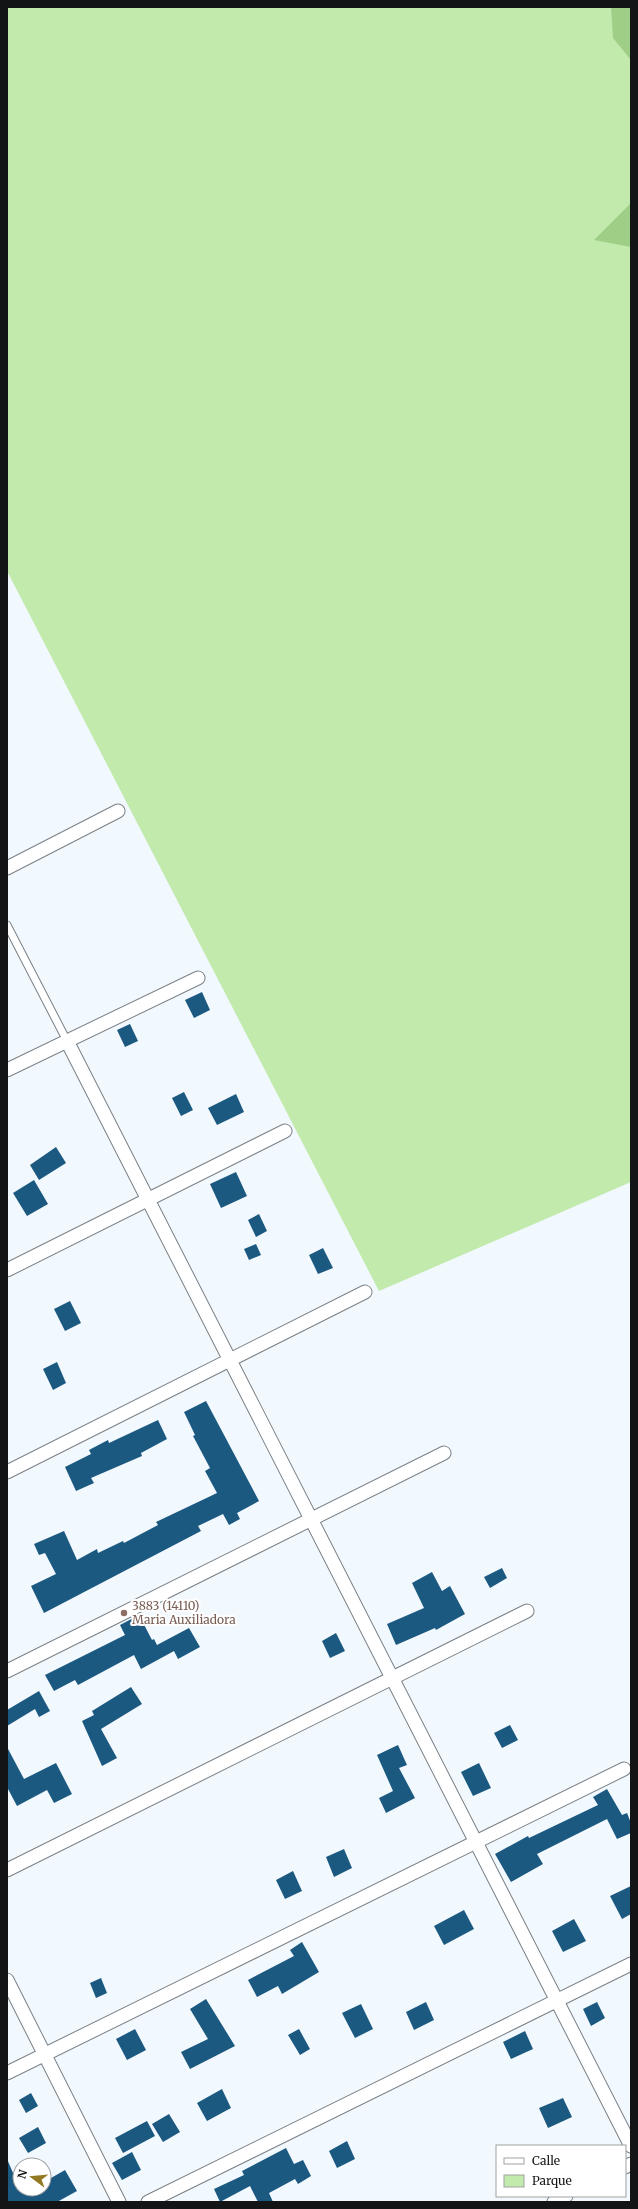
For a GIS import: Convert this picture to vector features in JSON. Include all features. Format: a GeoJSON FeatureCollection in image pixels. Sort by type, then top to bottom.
{"type":"FeatureCollection","features":[{"type":"Feature","properties":{"kind":"street"},"geometry":{"type":"LineString","coordinates":[[7,868],[118,811]]}},
{"type":"Feature","properties":{"kind":"street"},"geometry":{"type":"LineString","coordinates":[[7,1070],[198,978]]}},
{"type":"Feature","properties":{"kind":"street"},"geometry":{"type":"LineString","coordinates":[[67,1041],[631,2146]]}},
{"type":"Feature","properties":{"kind":"street"},"geometry":{"type":"LineString","coordinates":[[7,1270],[285,1132]]}},
{"type":"Feature","properties":{"kind":"street"},"geometry":{"type":"LineString","coordinates":[[7,1472],[365,1292]]}},
{"type":"Feature","properties":{"kind":"street"},"geometry":{"type":"LineString","coordinates":[[7,1671],[444,1453]]}},
{"type":"Feature","properties":{"kind":"street"},"geometry":{"type":"LineString","coordinates":[[7,1870],[527,1611]]}},
{"type":"Feature","properties":{"kind":"street"},"geometry":{"type":"LineString","coordinates":[[7,2073],[624,1769]]}},
{"type":"Feature","properties":{"kind":"street"},"geometry":{"type":"LineString","coordinates":[[148,2202],[631,1964]]}},
{"type":"Feature","properties":{"kind":"street"},"geometry":{"type":"LineString","coordinates":[[7,1980],[118,2202]]}},
{"type":"Feature","properties":{"kind":"street"},"geometry":{"type":"LineString","coordinates":[[554,2202],[564,2197]]}},
{"type":"Feature","properties":{"kind":"lane"},"geometry":{"type":"LineString","coordinates":[[7,924],[67,1041]]}},
{"type":"Feature","properties":{"kind":"green space"},"geometry":{"type":"Polygon","coordinates":[[[7,7],[631,7],[631,1182],[379,1291],[7,571],[7,7]]]}},
{"type":"Feature","properties":{"kind":"green space"},"geometry":{"type":"Polygon","coordinates":[[[611,7],[631,7],[631,60],[613,38],[611,7]]]}},
{"type":"Feature","properties":{"kind":"green space"},"geometry":{"type":"Polygon","coordinates":[[[631,203],[631,247],[594,240],[631,203]]]}},
{"type":"Feature","properties":{"kind":"building"},"geometry":{"type":"Polygon","coordinates":[[[202,992],[210,1010],[194,1018],[185,1000],[202,992]]]}},
{"type":"Feature","properties":{"kind":"building"},"geometry":{"type":"Polygon","coordinates":[[[130,1024],[138,1041],[125,1047],[117,1030],[130,1024]]]}},
{"type":"Feature","properties":{"kind":"building"},"geometry":{"type":"Polygon","coordinates":[[[184,1092],[193,1110],[181,1116],[172,1098],[184,1092]]]}},
{"type":"Feature","properties":{"kind":"building"},"geometry":{"type":"Polygon","coordinates":[[[236,1094],[244,1112],[217,1125],[208,1108],[236,1094]]]}},
{"type":"Feature","properties":{"kind":"building"},"geometry":{"type":"Polygon","coordinates":[[[56,1147],[66,1163],[39,1180],[30,1165],[56,1147]]]}},
{"type":"Feature","properties":{"kind":"building"},"geometry":{"type":"Polygon","coordinates":[[[236,1172],[247,1196],[221,1208],[210,1184],[236,1172]]]}},
{"type":"Feature","properties":{"kind":"building"},"geometry":{"type":"Polygon","coordinates":[[[34,1180],[48,1204],[27,1216],[13,1193],[34,1180]]]}},
{"type":"Feature","properties":{"kind":"building"},"geometry":{"type":"Polygon","coordinates":[[[259,1214],[267,1231],[256,1237],[248,1220],[259,1214]]]}},
{"type":"Feature","properties":{"kind":"building"},"geometry":{"type":"Polygon","coordinates":[[[256,1244],[261,1255],[249,1260],[244,1249],[256,1244]]]}},
{"type":"Feature","properties":{"kind":"building"},"geometry":{"type":"Polygon","coordinates":[[[323,1248],[333,1268],[318,1274],[309,1255],[323,1248]]]}},
{"type":"Feature","properties":{"kind":"building"},"geometry":{"type":"Polygon","coordinates":[[[70,1301],[81,1323],[65,1331],[54,1309],[70,1301]]]}},
{"type":"Feature","properties":{"kind":"building"},"geometry":{"type":"Polygon","coordinates":[[[57,1362],[66,1383],[53,1390],[43,1369],[57,1362]]]}},
{"type":"Feature","properties":{"kind":"building"},"geometry":{"type":"Polygon","coordinates":[[[206,1401],[259,1501],[237,1513],[240,1519],[229,1525],[223,1514],[198,1526],[201,1531],[44,1613],[31,1586],[56,1574],[45,1553],[39,1555],[34,1544],[64,1531],[77,1560],[97,1549],[98,1553],[123,1541],[124,1543],[158,1525],[156,1522],[217,1493],[205,1471],[210,1468],[193,1436],[195,1435],[184,1412],[206,1401]]]}},
{"type":"Feature","properties":{"kind":"building"},"geometry":{"type":"Polygon","coordinates":[[[158,1420],[167,1439],[141,1453],[142,1456],[91,1478],[94,1483],[76,1491],[65,1467],[91,1454],[89,1450],[108,1440],[109,1443],[158,1420]]]}},
{"type":"Feature","properties":{"kind":"building"},"geometry":{"type":"Polygon","coordinates":[[[502,1568],[507,1578],[490,1588],[484,1577],[502,1568]]]}},
{"type":"Feature","properties":{"kind":"building"},"geometry":{"type":"Polygon","coordinates":[[[432,1572],[442,1591],[450,1586],[465,1614],[436,1630],[435,1628],[396,1645],[387,1624],[424,1608],[412,1583],[432,1572]]]}},
{"type":"Feature","properties":{"kind":"building"},"geometry":{"type":"Polygon","coordinates":[[[139,1615],[152,1640],[154,1639],[157,1645],[189,1628],[200,1647],[178,1659],[174,1651],[141,1669],[134,1655],[78,1685],[75,1680],[54,1691],[45,1675],[125,1635],[120,1625],[139,1615]]]}},
{"type":"Feature","properties":{"kind":"building"},"geometry":{"type":"Polygon","coordinates":[[[336,1633],[345,1651],[330,1658],[322,1641],[336,1633]]]}},
{"type":"Feature","properties":{"kind":"building"},"geometry":{"type":"Polygon","coordinates":[[[131,1687],[142,1704],[101,1729],[117,1758],[102,1766],[82,1721],[94,1715],[92,1711],[131,1687]]]}},
{"type":"Feature","properties":{"kind":"building"},"geometry":{"type":"Polygon","coordinates":[[[39,1691],[50,1711],[39,1717],[35,1709],[7,1726],[7,1710],[39,1691]]]}},
{"type":"Feature","properties":{"kind":"building"},"geometry":{"type":"Polygon","coordinates":[[[510,1725],[518,1740],[502,1748],[494,1733],[510,1725]]]}},
{"type":"Feature","properties":{"kind":"building"},"geometry":{"type":"Polygon","coordinates":[[[398,1745],[407,1765],[399,1768],[415,1798],[386,1813],[379,1798],[393,1791],[377,1755],[398,1745]]]}},
{"type":"Feature","properties":{"kind":"building"},"geometry":{"type":"Polygon","coordinates":[[[7,1747],[24,1779],[56,1763],[72,1794],[54,1803],[47,1790],[17,1806],[7,1787],[7,1747]]]}},
{"type":"Feature","properties":{"kind":"building"},"geometry":{"type":"Polygon","coordinates":[[[479,1763],[491,1788],[473,1796],[461,1772],[479,1763]]]}},
{"type":"Feature","properties":{"kind":"building"},"geometry":{"type":"Polygon","coordinates":[[[607,1789],[622,1815],[627,1813],[631,1823],[631,1833],[617,1839],[607,1819],[537,1854],[543,1864],[511,1882],[495,1854],[528,1836],[529,1838],[598,1805],[593,1797],[607,1789]]]}},
{"type":"Feature","properties":{"kind":"building"},"geometry":{"type":"Polygon","coordinates":[[[344,1849],[352,1868],[334,1877],[326,1857],[344,1849]]]}},
{"type":"Feature","properties":{"kind":"building"},"geometry":{"type":"Polygon","coordinates":[[[293,1871],[302,1891],[285,1899],[276,1880],[293,1871]]]}},
{"type":"Feature","properties":{"kind":"building"},"geometry":{"type":"Polygon","coordinates":[[[631,1886],[631,1914],[622,1919],[610,1896],[631,1886]]]}},
{"type":"Feature","properties":{"kind":"building"},"geometry":{"type":"Polygon","coordinates":[[[464,1910],[474,1929],[444,1945],[434,1926],[464,1910]]]}},
{"type":"Feature","properties":{"kind":"building"},"geometry":{"type":"Polygon","coordinates":[[[574,1919],[586,1941],[563,1952],[552,1931],[574,1919]]]}},
{"type":"Feature","properties":{"kind":"building"},"geometry":{"type":"Polygon","coordinates":[[[302,1942],[319,1972],[282,1994],[278,1986],[257,1997],[248,1980],[294,1956],[290,1950],[302,1942]]]}},
{"type":"Feature","properties":{"kind":"building"},"geometry":{"type":"Polygon","coordinates":[[[101,1978],[107,1993],[96,1998],[90,1983],[101,1978]]]}},
{"type":"Feature","properties":{"kind":"building"},"geometry":{"type":"Polygon","coordinates":[[[206,1999],[235,2046],[190,2069],[181,2052],[208,2039],[190,2009],[206,1999]]]}},
{"type":"Feature","properties":{"kind":"building"},"geometry":{"type":"Polygon","coordinates":[[[426,2002],[434,2020],[414,2030],[406,2012],[426,2002]]]}},
{"type":"Feature","properties":{"kind":"building"},"geometry":{"type":"Polygon","coordinates":[[[597,2002],[605,2018],[591,2026],[583,2009],[597,2002]]]}},
{"type":"Feature","properties":{"kind":"building"},"geometry":{"type":"Polygon","coordinates":[[[361,2004],[373,2029],[355,2038],[342,2013],[361,2004]]]}},
{"type":"Feature","properties":{"kind":"building"},"geometry":{"type":"Polygon","coordinates":[[[135,2029],[146,2050],[127,2060],[116,2039],[135,2029]]]}},
{"type":"Feature","properties":{"kind":"building"},"geometry":{"type":"Polygon","coordinates":[[[299,2029],[310,2049],[300,2055],[288,2035],[299,2029]]]}},
{"type":"Feature","properties":{"kind":"building"},"geometry":{"type":"Polygon","coordinates":[[[525,2031],[533,2049],[511,2059],[503,2042],[525,2031]]]}},
{"type":"Feature","properties":{"kind":"building"},"geometry":{"type":"Polygon","coordinates":[[[222,2089],[231,2108],[207,2121],[197,2103],[222,2089]]]}},
{"type":"Feature","properties":{"kind":"building"},"geometry":{"type":"Polygon","coordinates":[[[31,2093],[38,2106],[26,2113],[19,2100],[31,2093]]]}},
{"type":"Feature","properties":{"kind":"building"},"geometry":{"type":"Polygon","coordinates":[[[563,2098],[572,2117],[548,2128],[539,2108],[563,2098]]]}},
{"type":"Feature","properties":{"kind":"building"},"geometry":{"type":"Polygon","coordinates":[[[169,2114],[180,2132],[163,2142],[152,2124],[169,2114]]]}},
{"type":"Feature","properties":{"kind":"building"},"geometry":{"type":"Polygon","coordinates":[[[147,2121],[155,2136],[123,2153],[115,2138],[147,2121]]]}},
{"type":"Feature","properties":{"kind":"building"},"geometry":{"type":"Polygon","coordinates":[[[38,2127],[46,2143],[28,2153],[19,2138],[38,2127]]]}},
{"type":"Feature","properties":{"kind":"building"},"geometry":{"type":"Polygon","coordinates":[[[347,2141],[355,2159],[337,2168],[329,2151],[347,2141]]]}},
{"type":"Feature","properties":{"kind":"building"},"geometry":{"type":"Polygon","coordinates":[[[286,2148],[294,2164],[303,2160],[311,2176],[298,2184],[295,2179],[269,2193],[273,2202],[258,2202],[250,2186],[220,2202],[214,2189],[244,2175],[242,2171],[286,2148]]]}},
{"type":"Feature","properties":{"kind":"building"},"geometry":{"type":"Polygon","coordinates":[[[132,2152],[141,2170],[122,2180],[112,2163],[132,2152]]]}},
{"type":"Feature","properties":{"kind":"building"},"geometry":{"type":"Polygon","coordinates":[[[7,2159],[12,2171],[12,2197],[52,2197],[52,2177],[65,2170],[77,2191],[57,2202],[7,2202],[7,2159]]]}},
{"type":"Feature","properties":{"kind":"place","name":"3883 (14110) Maria Auxiliadora"},"geometry":{"type":"Point","coordinates":[124,1613]}}]}
